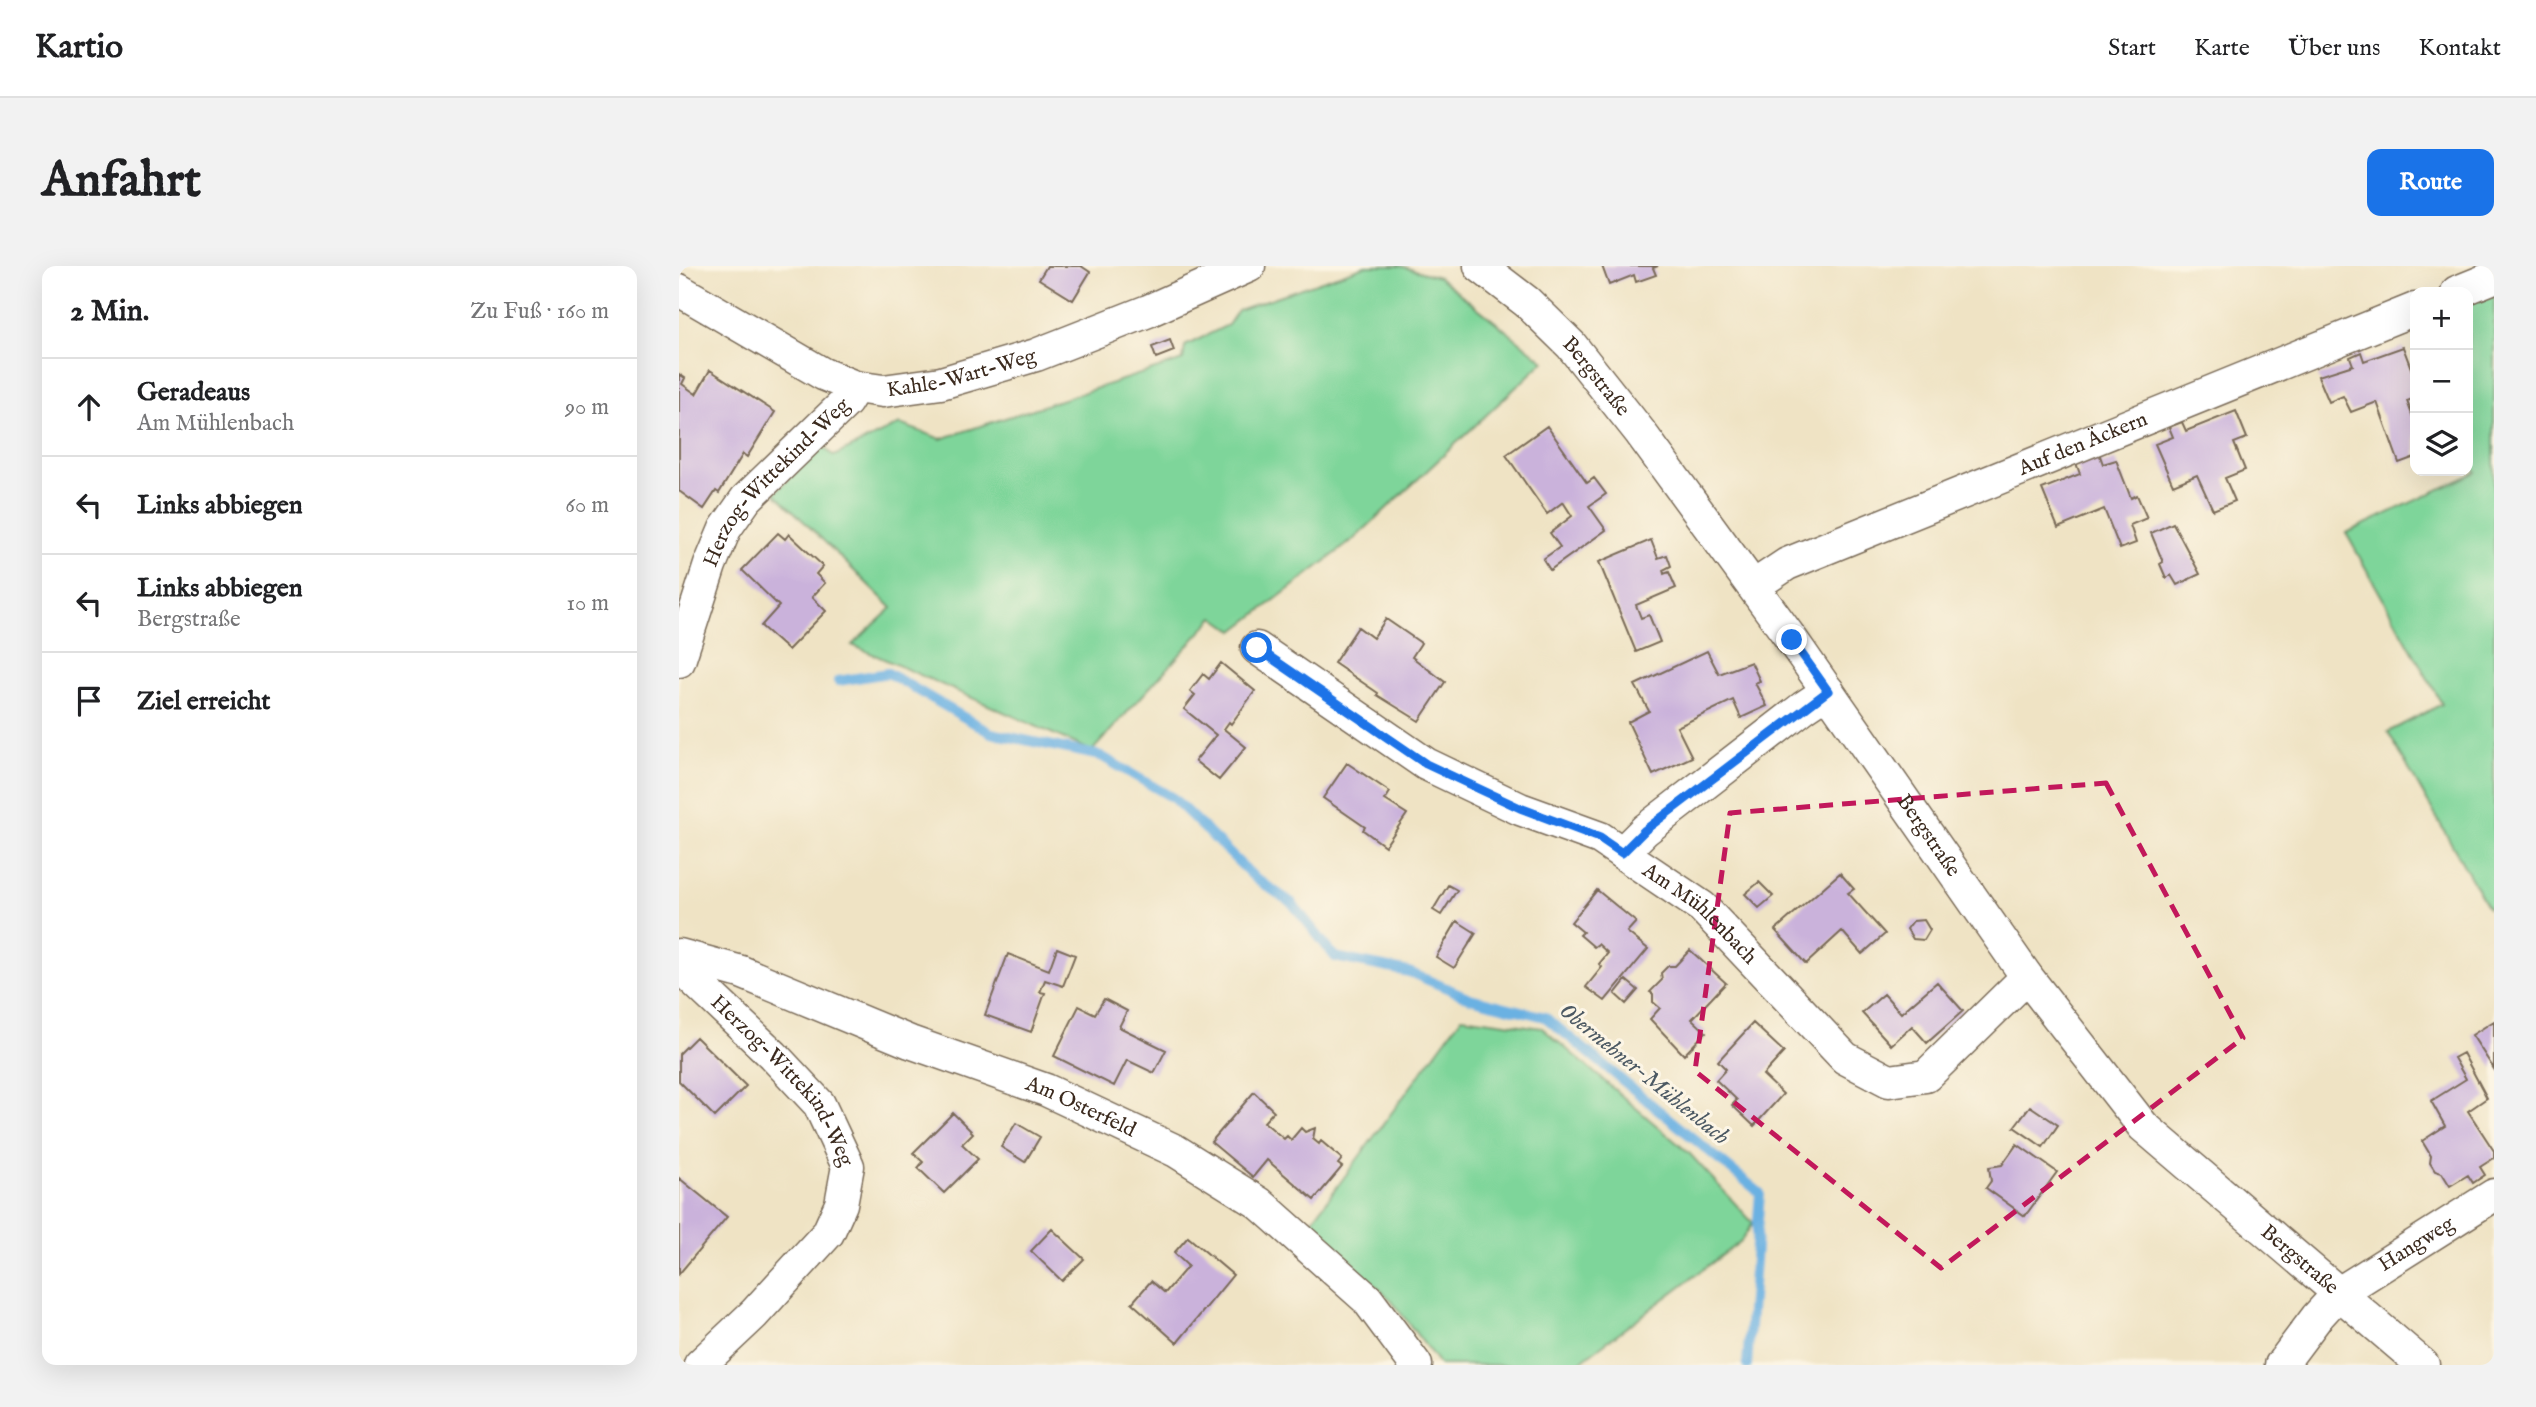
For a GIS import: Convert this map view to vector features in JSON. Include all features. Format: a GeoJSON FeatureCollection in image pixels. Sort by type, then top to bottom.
{"type":"FeatureCollection","features":[{"type":"Feature","properties":{"kind":"street","name":"Kahle-Wart-Weg"},"geometry":{"type":"LineString","coordinates":[[679,290],[823,374],[855,387],[883,391],[941,383],[1023,359],[1148,311],[1249,266]]}},
{"type":"Feature","properties":{"kind":"street","name":"Bergstraße"},"geometry":{"type":"LineString","coordinates":[[1479,266],[1527,302],[1571,345],[1640,432],[1754,586],[2027,977],[2143,1126],[2423,1365]]}},
{"type":"Feature","properties":{"kind":"street"},"geometry":{"type":"LineString","coordinates":[[2469,287],[2494,277]]}},
{"type":"Feature","properties":{"kind":"street","name":"Auf den Äckern"},"geometry":{"type":"LineString","coordinates":[[1754,586],[1787,565],[2410,311]]}},
{"type":"Feature","properties":{"kind":"street","name":"Herzog-Wittekind-Weg"},"geometry":{"type":"LineString","coordinates":[[679,661],[710,565],[725,529],[746,499],[846,402],[855,387]]}},
{"type":"Feature","properties":{"kind":"street","name":"Am Mühlenbach"},"geometry":{"type":"LineString","coordinates":[[1257,648],[1426,764],[1520,808],[1600,838],[1702,907],[1845,1058],[1889,1081],[1926,1076],[2027,977]]}},
{"type":"Feature","properties":{"kind":"street"},"geometry":{"type":"LineString","coordinates":[[1622,853],[1645,830],[1828,691]]}},
{"type":"Feature","properties":{"kind":"street","name":"Am Osterfeld"},"geometry":{"type":"LineString","coordinates":[[679,955],[741,972],[910,1042],[1046,1090],[1176,1151],[1259,1203],[1367,1299],[1416,1365]]}},
{"type":"Feature","properties":{"kind":"street","name":"Herzog-Wittekind-Weg"},"geometry":{"type":"LineString","coordinates":[[679,966],[773,1055],[819,1104],[848,1166],[841,1204],[828,1233],[754,1314],[700,1365]]}},
{"type":"Feature","properties":{"kind":"street","name":"Hangweg"},"geometry":{"type":"LineString","coordinates":[[2281,1365],[2339,1293],[2494,1195]]}},
{"type":"Feature","properties":{"kind":"highlighted area"},"geometry":{"type":"Polygon","coordinates":[[[2106,783],[2243,1038],[1941,1268],[1695,1071],[1730,813],[2106,783]]]}},
{"type":"Feature","properties":{"kind":"green space"},"geometry":{"type":"Polygon","coordinates":[[[1365,266],[1400,266],[1439,277],[1544,361],[1353,540],[1234,631],[1214,617],[1092,751],[852,645],[892,608],[775,493],[822,446],[834,456],[900,424],[941,439],[1183,360],[1185,346],[1228,325],[1238,310],[1365,266]]]}},
{"type":"Feature","properties":{"kind":"green space"},"geometry":{"type":"Polygon","coordinates":[[[2494,286],[2494,905],[2488,908],[2388,732],[2442,704],[2346,533],[2467,476],[2473,476],[2476,472],[2473,466],[2473,295],[2494,286]]]}},
{"type":"Feature","properties":{"kind":"green space"},"geometry":{"type":"Polygon","coordinates":[[[1462,1017],[1542,1028],[1690,1154],[1753,1223],[1741,1241],[1576,1365],[1440,1365],[1390,1299],[1309,1225],[1462,1017]]]}},
{"type":"Feature","properties":{"kind":"building"},"geometry":{"type":"Polygon","coordinates":[[[1047,266],[1081,266],[1090,272],[1073,300],[1039,279],[1047,266]]]}},
{"type":"Feature","properties":{"kind":"building"},"geometry":{"type":"Polygon","coordinates":[[[1602,266],[1658,266],[1653,268],[1656,275],[1636,282],[1634,275],[1609,285],[1602,266]]]}},
{"type":"Feature","properties":{"kind":"building"},"geometry":{"type":"Polygon","coordinates":[[[1170,340],[1174,351],[1156,358],[1152,347],[1170,340]]]}},
{"type":"Feature","properties":{"kind":"building"},"geometry":{"type":"Polygon","coordinates":[[[2403,347],[2410,366],[2410,400],[2407,401],[2410,409],[2410,459],[2399,463],[2377,402],[2351,412],[2343,396],[2329,402],[2318,376],[2353,365],[2350,357],[2361,352],[2364,361],[2403,347]]]}},
{"type":"Feature","properties":{"kind":"building"},"geometry":{"type":"Polygon","coordinates":[[[710,370],[775,412],[747,457],[743,454],[719,493],[716,491],[704,509],[679,491],[679,374],[685,378],[682,384],[696,394],[710,370]]]}},
{"type":"Feature","properties":{"kind":"building"},"geometry":{"type":"Polygon","coordinates":[[[2236,411],[2247,438],[2234,443],[2245,470],[2225,478],[2235,501],[2213,510],[2197,475],[2173,485],[2155,444],[2173,437],[2169,427],[2182,422],[2186,431],[2236,411]]]}},
{"type":"Feature","properties":{"kind":"building"},"geometry":{"type":"Polygon","coordinates":[[[1547,426],[1587,483],[1594,478],[1606,494],[1589,506],[1606,530],[1550,570],[1543,559],[1560,547],[1550,533],[1572,516],[1563,502],[1547,514],[1506,455],[1547,426]]]}},
{"type":"Feature","properties":{"kind":"building"},"geometry":{"type":"Polygon","coordinates":[[[2099,453],[2103,464],[2116,460],[2131,498],[2137,495],[2147,518],[2130,525],[2136,543],[2120,549],[2104,509],[2058,528],[2042,489],[2080,474],[2076,463],[2099,453]]]}},
{"type":"Feature","properties":{"kind":"building"},"geometry":{"type":"Polygon","coordinates":[[[2173,523],[2200,574],[2177,585],[2171,575],[2166,578],[2160,564],[2163,562],[2151,533],[2173,523]]]}},
{"type":"Feature","properties":{"kind":"building"},"geometry":{"type":"Polygon","coordinates":[[[778,533],[785,539],[789,534],[823,566],[816,574],[825,583],[812,597],[826,611],[788,650],[761,626],[779,606],[742,570],[778,533]]]}},
{"type":"Feature","properties":{"kind":"building"},"geometry":{"type":"Polygon","coordinates":[[[1651,540],[1658,558],[1667,555],[1671,566],[1663,570],[1664,574],[1669,572],[1676,588],[1636,605],[1641,618],[1649,615],[1660,642],[1636,652],[1599,562],[1651,540]]]}},
{"type":"Feature","properties":{"kind":"building"},"geometry":{"type":"Polygon","coordinates":[[[1386,619],[1421,643],[1412,657],[1445,682],[1419,721],[1377,695],[1378,693],[1334,663],[1358,627],[1373,638],[1386,619]]]}},
{"type":"Feature","properties":{"kind":"building"},"geometry":{"type":"Polygon","coordinates":[[[1707,651],[1719,674],[1751,662],[1760,681],[1755,683],[1767,706],[1741,718],[1733,700],[1677,727],[1692,757],[1653,775],[1628,722],[1649,711],[1635,685],[1707,651]]]}},
{"type":"Feature","properties":{"kind":"building"},"geometry":{"type":"Polygon","coordinates":[[[1221,663],[1255,691],[1231,724],[1229,722],[1224,729],[1246,747],[1219,780],[1195,761],[1216,735],[1184,709],[1195,695],[1190,691],[1203,674],[1209,679],[1221,663]]]}},
{"type":"Feature","properties":{"kind":"building"},"geometry":{"type":"Polygon","coordinates":[[[1347,763],[1390,792],[1385,800],[1407,814],[1385,846],[1363,830],[1365,827],[1323,798],[1347,763]]]}},
{"type":"Feature","properties":{"kind":"building"},"geometry":{"type":"Polygon","coordinates":[[[1840,873],[1854,889],[1848,893],[1885,934],[1862,954],[1842,931],[1806,964],[1775,930],[1840,873]]]}},
{"type":"Feature","properties":{"kind":"building"},"geometry":{"type":"Polygon","coordinates":[[[1759,882],[1773,896],[1759,908],[1745,894],[1759,882]]]}},
{"type":"Feature","properties":{"kind":"building"},"geometry":{"type":"Polygon","coordinates":[[[1448,885],[1457,890],[1441,915],[1433,910],[1448,885]]]}},
{"type":"Feature","properties":{"kind":"building"},"geometry":{"type":"Polygon","coordinates":[[[1597,890],[1636,922],[1627,932],[1648,949],[1605,1001],[1586,987],[1602,967],[1599,964],[1608,953],[1598,944],[1594,947],[1580,935],[1583,932],[1571,922],[1597,890]]]}},
{"type":"Feature","properties":{"kind":"building"},"geometry":{"type":"Polygon","coordinates":[[[1924,920],[1930,930],[1924,940],[1913,939],[1907,929],[1913,921],[1924,920]]]}},
{"type":"Feature","properties":{"kind":"building"},"geometry":{"type":"Polygon","coordinates":[[[1457,921],[1476,933],[1454,968],[1436,957],[1457,921]]]}},
{"type":"Feature","properties":{"kind":"building"},"geometry":{"type":"Polygon","coordinates":[[[1057,948],[1075,955],[1063,986],[1045,980],[1040,992],[1045,993],[1031,1032],[985,1015],[1008,954],[1049,970],[1057,948]]]}},
{"type":"Feature","properties":{"kind":"building"},"geometry":{"type":"Polygon","coordinates":[[[1690,950],[1726,983],[1692,1019],[1706,1032],[1684,1055],[1650,1019],[1660,1008],[1653,1002],[1653,994],[1650,992],[1662,980],[1661,973],[1668,966],[1675,966],[1690,950]]]}},
{"type":"Feature","properties":{"kind":"building"},"geometry":{"type":"Polygon","coordinates":[[[1626,980],[1638,990],[1626,1004],[1615,994],[1626,980]]]}},
{"type":"Feature","properties":{"kind":"building"},"geometry":{"type":"Polygon","coordinates":[[[1937,982],[1963,1011],[1927,1043],[1912,1026],[1891,1045],[1862,1013],[1884,994],[1901,1013],[1937,982]]]}},
{"type":"Feature","properties":{"kind":"building"},"geometry":{"type":"Polygon","coordinates":[[[1104,999],[1127,1011],[1119,1027],[1166,1050],[1154,1073],[1127,1060],[1114,1086],[1054,1056],[1079,1006],[1095,1014],[1104,999]]]}},
{"type":"Feature","properties":{"kind":"building"},"geometry":{"type":"Polygon","coordinates":[[[2494,1021],[2494,1069],[2472,1035],[2494,1021]]]}},
{"type":"Feature","properties":{"kind":"building"},"geometry":{"type":"Polygon","coordinates":[[[1753,1023],[1784,1052],[1763,1075],[1783,1094],[1754,1126],[1732,1105],[1737,1100],[1716,1080],[1726,1069],[1718,1061],[1753,1023]]]}},
{"type":"Feature","properties":{"kind":"building"},"geometry":{"type":"Polygon","coordinates":[[[696,1037],[746,1086],[715,1117],[679,1081],[679,1054],[696,1037]]]}},
{"type":"Feature","properties":{"kind":"building"},"geometry":{"type":"Polygon","coordinates":[[[2463,1053],[2487,1098],[2468,1111],[2494,1151],[2494,1158],[2480,1167],[2485,1175],[2473,1183],[2468,1175],[2450,1186],[2442,1173],[2435,1171],[2430,1163],[2431,1156],[2422,1141],[2445,1126],[2431,1101],[2466,1079],[2454,1058],[2463,1053]]]}},
{"type":"Feature","properties":{"kind":"building"},"geometry":{"type":"Polygon","coordinates":[[[1254,1092],[1274,1111],[1264,1122],[1284,1139],[1287,1136],[1291,1140],[1301,1128],[1305,1132],[1315,1128],[1313,1139],[1319,1144],[1321,1141],[1342,1159],[1338,1164],[1342,1167],[1314,1200],[1267,1160],[1253,1177],[1211,1142],[1254,1092]]]}},
{"type":"Feature","properties":{"kind":"building"},"geometry":{"type":"Polygon","coordinates":[[[2030,1106],[2058,1125],[2043,1147],[2014,1127],[2030,1106]]]}},
{"type":"Feature","properties":{"kind":"building"},"geometry":{"type":"Polygon","coordinates":[[[953,1113],[973,1133],[962,1144],[978,1159],[944,1193],[918,1168],[923,1162],[913,1153],[953,1113]]]}},
{"type":"Feature","properties":{"kind":"building"},"geometry":{"type":"Polygon","coordinates":[[[1016,1123],[1040,1137],[1025,1162],[1001,1147],[1016,1123]]]}},
{"type":"Feature","properties":{"kind":"building"},"geometry":{"type":"Polygon","coordinates":[[[2017,1144],[2057,1172],[2025,1216],[1986,1188],[1991,1181],[1989,1167],[2002,1165],[2017,1144]]]}},
{"type":"Feature","properties":{"kind":"building"},"geometry":{"type":"Polygon","coordinates":[[[679,1178],[727,1217],[679,1274],[679,1178]]]}},
{"type":"Feature","properties":{"kind":"building"},"geometry":{"type":"Polygon","coordinates":[[[1052,1229],[1084,1259],[1062,1281],[1031,1251],[1052,1229]]]}},
{"type":"Feature","properties":{"kind":"building"},"geometry":{"type":"Polygon","coordinates":[[[1188,1237],[1233,1275],[1177,1343],[1132,1303],[1151,1281],[1165,1293],[1188,1266],[1174,1253],[1188,1237]]]}},
{"type":"Feature","properties":{"kind":"waterway","name":"Obermehner-Mühlenbach"},"geometry":{"type":"LineString","coordinates":[[838,681],[888,673],[991,733],[1101,756],[1173,798],[1255,878],[1292,903],[1335,957],[1409,972],[1470,998],[1545,1017],[1760,1193],[1747,1365]]}},
{"type":"Feature","properties":{"kind":"route"},"geometry":{"type":"LineString","coordinates":[[1257,648],[1426,764],[1520,808],[1600,838],[1622,853],[1645,830],[1828,691],[1792,640]]}}]}
